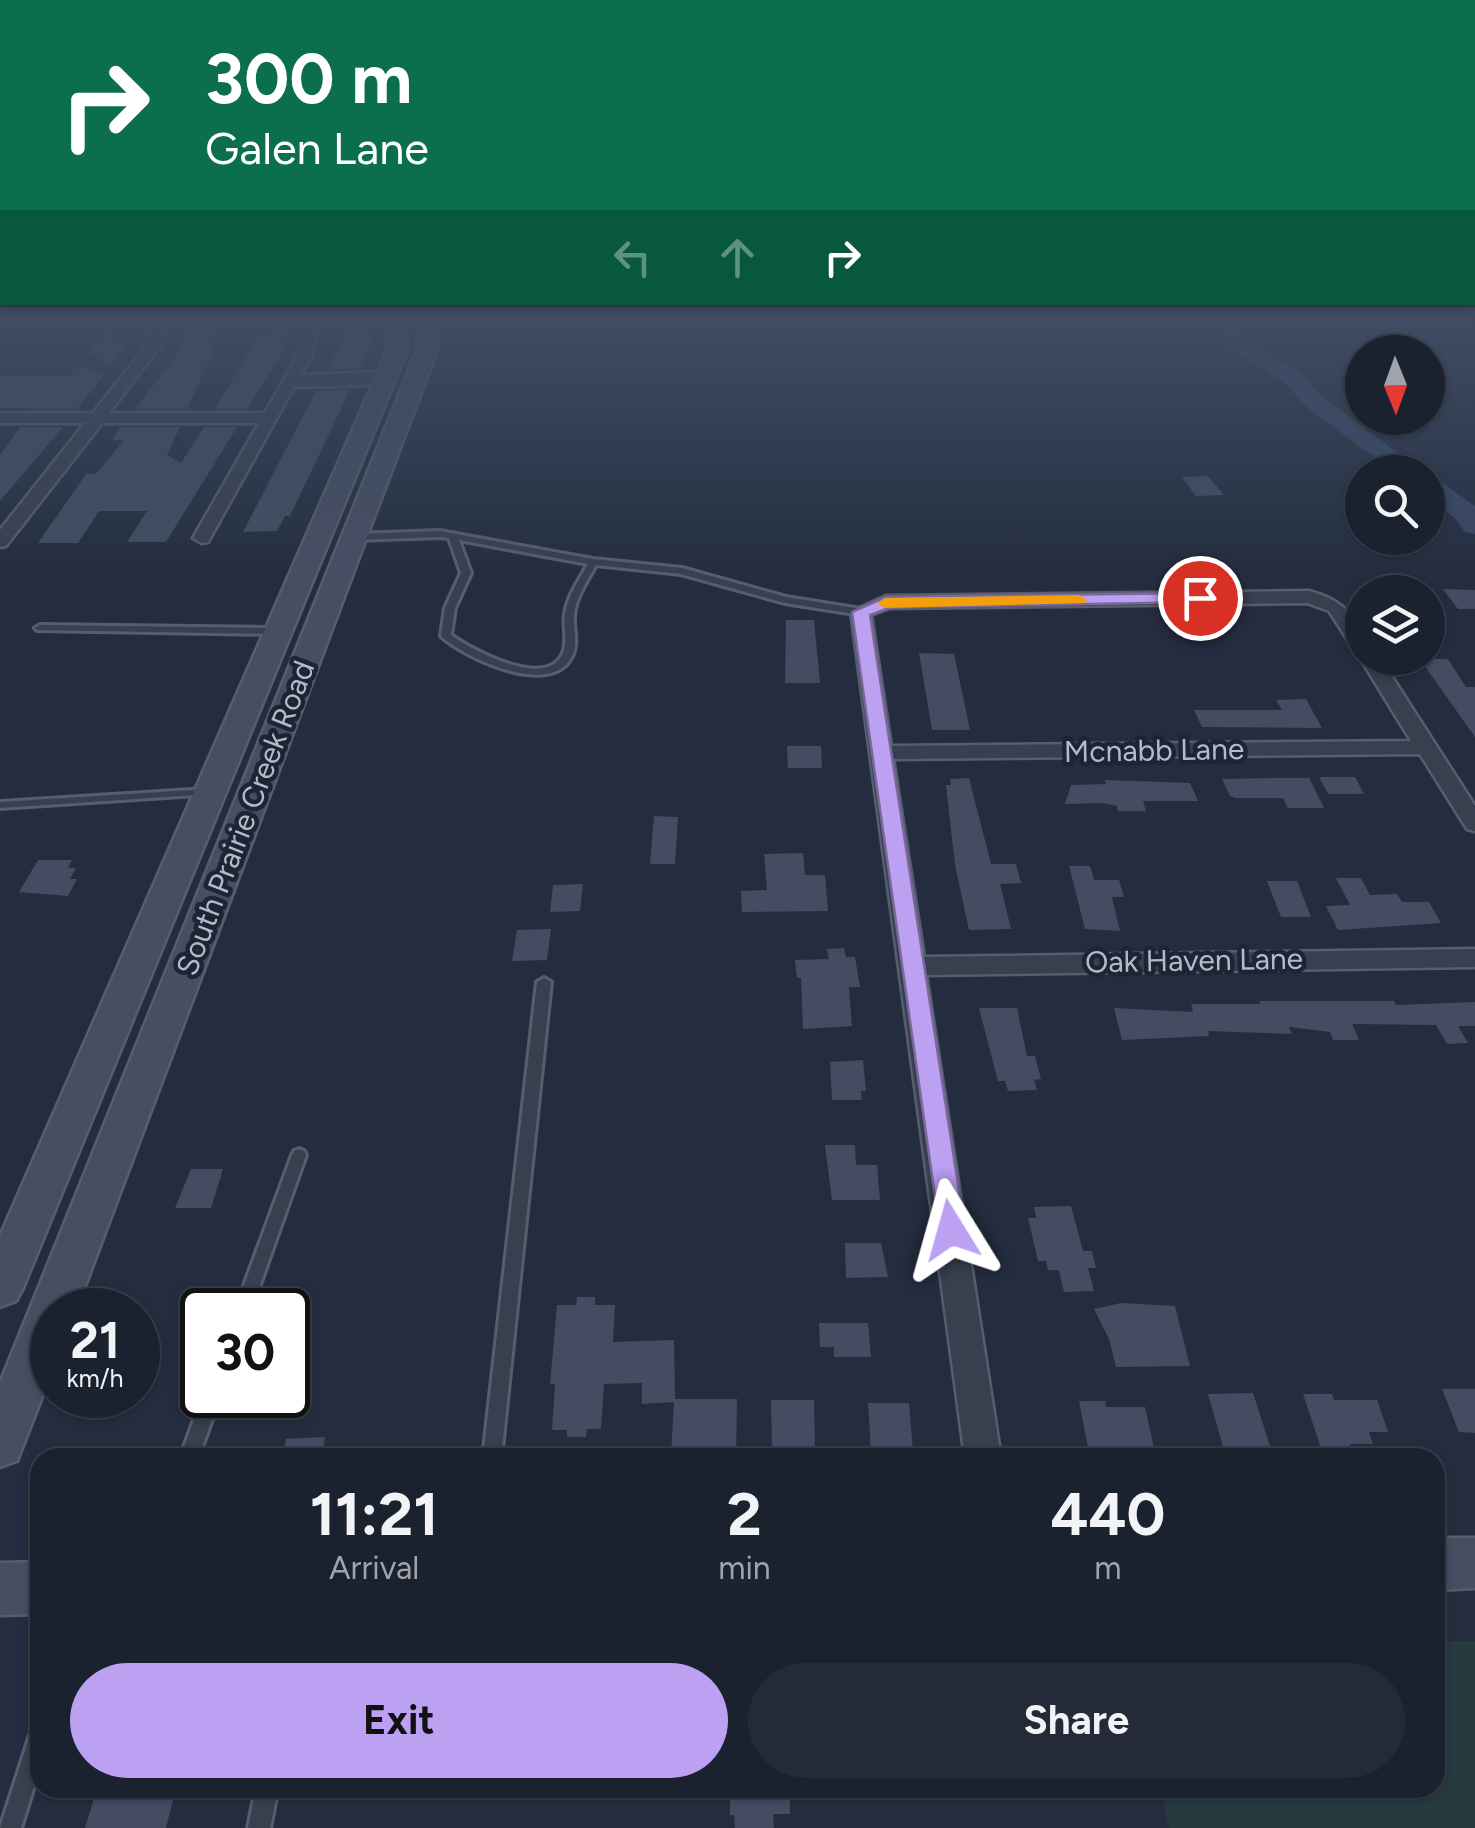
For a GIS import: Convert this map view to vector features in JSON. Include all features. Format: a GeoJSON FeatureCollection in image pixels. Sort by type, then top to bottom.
{"type":"FeatureCollection","features":[{"type":"Feature","properties":{"kind":"main road","name":"South Prairie Creek Road"},"geometry":{"type":"LineString","coordinates":[[0,1288],[278,631],[386,409]]}},
{"type":"Feature","properties":{"kind":"main road","name":"South Prairie Creek Road"},"geometry":{"type":"LineString","coordinates":[[62,1288],[354,537],[392,409]]}},
{"type":"Feature","properties":{"kind":"main road","name":"South Prairie Creek Road"},"geometry":{"type":"LineString","coordinates":[[0,1445],[30,1369]]}},
{"type":"Feature","properties":{"kind":"main road"},"geometry":{"type":"LineString","coordinates":[[1445,1564],[1475,1563]]}},
{"type":"Feature","properties":{"kind":"main road"},"geometry":{"type":"LineString","coordinates":[[0,1589],[30,1588]]}},
{"type":"Feature","properties":{"kind":"street"},"geometry":{"type":"LineString","coordinates":[[0,542],[104,409]]}},
{"type":"Feature","properties":{"kind":"street"},"geometry":{"type":"LineString","coordinates":[[202,538],[275,409]]}},
{"type":"Feature","properties":{"kind":"street"},"geometry":{"type":"LineString","coordinates":[[0,418],[270,418]]}},
{"type":"Feature","properties":{"kind":"street"},"geometry":{"type":"LineString","coordinates":[[983,1448],[860,618],[886,602],[1309,598],[1336,606],[1345,620]]}},
{"type":"Feature","properties":{"kind":"street"},"geometry":{"type":"LineString","coordinates":[[1381,675],[1475,824]]}},
{"type":"Feature","properties":{"kind":"street","name":"Mcnabb Lane"},"geometry":{"type":"LineString","coordinates":[[879,753],[1429,746]]}},
{"type":"Feature","properties":{"kind":"street","name":"Oak Haven Lane"},"geometry":{"type":"LineString","coordinates":[[913,966],[1475,958]]}},
{"type":"Feature","properties":{"kind":"lane"},"geometry":{"type":"LineString","coordinates":[[354,537],[423,532],[593,562],[682,572],[784,600],[836,605],[860,618]]}},
{"type":"Feature","properties":{"kind":"lane"},"geometry":{"type":"LineString","coordinates":[[453,537],[466,573],[450,608],[446,636],[464,652],[522,670],[547,670],[562,663],[568,655],[570,611],[593,562]]}},
{"type":"Feature","properties":{"kind":"lane"},"geometry":{"type":"LineString","coordinates":[[40,628],[278,631]]}},
{"type":"Feature","properties":{"kind":"lane"},"geometry":{"type":"LineString","coordinates":[[0,805],[210,792]]}},
{"type":"Feature","properties":{"kind":"lane"},"geometry":{"type":"LineString","coordinates":[[493,1448],[544,982]]}},
{"type":"Feature","properties":{"kind":"lane"},"geometry":{"type":"LineString","coordinates":[[250,1288],[299,1154]]}},
{"type":"Feature","properties":{"kind":"lane"},"geometry":{"type":"LineString","coordinates":[[193,1448],[204,1418]]}},
{"type":"Feature","properties":{"kind":"lane"},"geometry":{"type":"LineString","coordinates":[[10,1828],[30,1766]]}},
{"type":"Feature","properties":{"kind":"lane"},"geometry":{"type":"LineString","coordinates":[[259,1828],[265,1798]]}},
{"type":"Feature","properties":{"kind":"shaded area"},"geometry":{"type":"Polygon","coordinates":[[[1445,1641],[1475,1641],[1475,1828],[1169,1828],[1163,1798],[1445,1798],[1445,1641]]]}},
{"type":"Feature","properties":{"kind":"building"},"geometry":{"type":"Polygon","coordinates":[[[307,409],[341,409],[290,516],[285,516],[277,531],[243,532],[307,409]]]}},
{"type":"Feature","properties":{"kind":"building"},"geometry":{"type":"Polygon","coordinates":[[[20,427],[63,427],[0,501],[0,455],[20,427]]]}},
{"type":"Feature","properties":{"kind":"building"},"geometry":{"type":"Polygon","coordinates":[[[121,427],[180,427],[167,455],[181,463],[204,427],[237,427],[166,542],[127,542],[147,511],[99,511],[78,543],[38,543],[86,474],[96,474],[124,440],[112,440],[121,427]]]}},
{"type":"Feature","properties":{"kind":"building"},"geometry":{"type":"Polygon","coordinates":[[[1208,476],[1224,495],[1196,496],[1182,477],[1208,476]]]}},
{"type":"Feature","properties":{"kind":"building"},"geometry":{"type":"Polygon","coordinates":[[[1445,589],[1475,590],[1475,609],[1458,609],[1445,589]]]}},
{"type":"Feature","properties":{"kind":"building"},"geometry":{"type":"Polygon","coordinates":[[[786,620],[814,620],[820,683],[785,683],[786,620]]]}},
{"type":"Feature","properties":{"kind":"building"},"geometry":{"type":"Polygon","coordinates":[[[919,653],[954,654],[970,730],[932,730],[919,653]]]}},
{"type":"Feature","properties":{"kind":"building"},"geometry":{"type":"Polygon","coordinates":[[[1445,659],[1466,687],[1475,687],[1475,737],[1431,675],[1445,675],[1445,659]]]}},
{"type":"Feature","properties":{"kind":"building"},"geometry":{"type":"Polygon","coordinates":[[[1306,699],[1322,728],[1202,727],[1194,710],[1282,710],[1276,700],[1306,699]]]}},
{"type":"Feature","properties":{"kind":"building"},"geometry":{"type":"Polygon","coordinates":[[[787,746],[821,746],[822,768],[788,768],[787,746]]]}},
{"type":"Feature","properties":{"kind":"building"},"geometry":{"type":"Polygon","coordinates":[[[1319,777],[1355,777],[1364,794],[1328,794],[1319,777]]]}},
{"type":"Feature","properties":{"kind":"building"},"geometry":{"type":"Polygon","coordinates":[[[969,778],[991,864],[1016,864],[1021,883],[1000,884],[1011,929],[969,930],[955,865],[946,785],[951,785],[950,779],[969,778]]]}},
{"type":"Feature","properties":{"kind":"building"},"geometry":{"type":"Polygon","coordinates":[[[1309,778],[1324,808],[1288,808],[1283,798],[1236,798],[1230,796],[1222,779],[1309,778]]]}},
{"type":"Feature","properties":{"kind":"building"},"geometry":{"type":"Polygon","coordinates":[[[1105,780],[1190,783],[1198,801],[1143,801],[1146,811],[1118,811],[1117,806],[1102,803],[1065,804],[1071,785],[1106,784],[1105,780]]]}},
{"type":"Feature","properties":{"kind":"building"},"geometry":{"type":"Polygon","coordinates":[[[654,816],[678,817],[675,864],[650,864],[654,816]]]}},
{"type":"Feature","properties":{"kind":"building"},"geometry":{"type":"Polygon","coordinates":[[[803,853],[805,875],[825,875],[828,911],[742,912],[741,891],[767,890],[764,854],[803,853]]]}},
{"type":"Feature","properties":{"kind":"building"},"geometry":{"type":"Polygon","coordinates":[[[38,860],[72,860],[68,868],[76,868],[70,879],[77,879],[68,896],[19,892],[38,860]]]}},
{"type":"Feature","properties":{"kind":"building"},"geometry":{"type":"Polygon","coordinates":[[[1069,866],[1090,866],[1094,880],[1119,880],[1124,897],[1112,897],[1120,931],[1085,929],[1069,866]]]}},
{"type":"Feature","properties":{"kind":"building"},"geometry":{"type":"Polygon","coordinates":[[[1336,878],[1361,878],[1370,895],[1397,894],[1402,902],[1429,902],[1441,923],[1338,930],[1326,906],[1350,905],[1336,878]]]}},
{"type":"Feature","properties":{"kind":"building"},"geometry":{"type":"Polygon","coordinates":[[[1267,881],[1297,881],[1311,917],[1281,917],[1267,881]]]}},
{"type":"Feature","properties":{"kind":"building"},"geometry":{"type":"Polygon","coordinates":[[[583,884],[580,911],[550,912],[553,885],[583,884]]]}},
{"type":"Feature","properties":{"kind":"building"},"geometry":{"type":"Polygon","coordinates":[[[551,929],[547,960],[512,961],[517,930],[551,929]]]}},
{"type":"Feature","properties":{"kind":"building"},"geometry":{"type":"Polygon","coordinates":[[[844,948],[846,957],[855,957],[860,987],[849,987],[852,1026],[803,1029],[801,978],[797,978],[795,960],[829,959],[827,949],[844,948]]]}},
{"type":"Feature","properties":{"kind":"building"},"geometry":{"type":"Polygon","coordinates":[[[1259,1001],[1394,1001],[1396,1005],[1475,1002],[1475,1026],[1458,1026],[1468,1043],[1447,1044],[1436,1025],[1352,1024],[1359,1040],[1333,1040],[1330,1032],[1289,1027],[1292,1034],[1208,1031],[1209,1036],[1122,1040],[1114,1008],[1193,1012],[1191,1004],[1261,1004],[1259,1001]]]}},
{"type":"Feature","properties":{"kind":"building"},"geometry":{"type":"Polygon","coordinates":[[[979,1008],[1017,1008],[1027,1056],[1035,1056],[1041,1079],[1034,1080],[1037,1090],[1008,1091],[1005,1081],[998,1081],[979,1008]]]}},
{"type":"Feature","properties":{"kind":"building"},"geometry":{"type":"Polygon","coordinates":[[[863,1060],[866,1091],[861,1091],[862,1100],[832,1100],[830,1062],[863,1060]]]}},
{"type":"Feature","properties":{"kind":"building"},"geometry":{"type":"Polygon","coordinates":[[[825,1145],[855,1145],[856,1165],[877,1165],[880,1200],[832,1200],[825,1145]]]}},
{"type":"Feature","properties":{"kind":"building"},"geometry":{"type":"Polygon","coordinates":[[[191,1169],[223,1169],[211,1208],[175,1208],[191,1169]]]}},
{"type":"Feature","properties":{"kind":"building"},"geometry":{"type":"Polygon","coordinates":[[[1071,1206],[1083,1251],[1092,1251],[1096,1268],[1088,1268],[1094,1291],[1064,1292],[1059,1270],[1048,1270],[1046,1261],[1038,1261],[1028,1218],[1036,1218],[1034,1207],[1071,1206]]]}},
{"type":"Feature","properties":{"kind":"building"},"geometry":{"type":"Polygon","coordinates":[[[845,1243],[881,1243],[888,1277],[846,1278],[845,1243]]]}},
{"type":"Feature","properties":{"kind":"building"},"geometry":{"type":"Polygon","coordinates":[[[577,1297],[595,1297],[595,1305],[615,1305],[613,1342],[674,1340],[675,1399],[737,1399],[736,1448],[671,1448],[674,1402],[642,1404],[642,1383],[604,1384],[601,1429],[587,1429],[586,1437],[567,1437],[567,1430],[552,1430],[555,1384],[550,1384],[557,1305],[576,1305],[577,1297]]]}},
{"type":"Feature","properties":{"kind":"building"},"geometry":{"type":"Polygon","coordinates":[[[1121,1303],[1175,1306],[1190,1366],[1116,1367],[1109,1339],[1094,1309],[1121,1303]]]}},
{"type":"Feature","properties":{"kind":"building"},"geometry":{"type":"Polygon","coordinates":[[[819,1323],[868,1323],[871,1357],[834,1357],[834,1347],[820,1347],[819,1323]]]}},
{"type":"Feature","properties":{"kind":"building"},"geometry":{"type":"Polygon","coordinates":[[[1442,1389],[1475,1389],[1475,1433],[1459,1432],[1442,1389]]]}},
{"type":"Feature","properties":{"kind":"building"},"geometry":{"type":"Polygon","coordinates":[[[1253,1393],[1271,1448],[1223,1448],[1208,1394],[1253,1393]]]}},
{"type":"Feature","properties":{"kind":"building"},"geometry":{"type":"Polygon","coordinates":[[[1303,1394],[1332,1394],[1334,1400],[1377,1400],[1388,1432],[1369,1432],[1373,1444],[1321,1448],[1303,1394]]]}},
{"type":"Feature","properties":{"kind":"building"},"geometry":{"type":"Polygon","coordinates":[[[771,1400],[814,1400],[815,1448],[772,1448],[771,1400]]]}},
{"type":"Feature","properties":{"kind":"building"},"geometry":{"type":"Polygon","coordinates":[[[1079,1401],[1105,1401],[1106,1407],[1145,1407],[1154,1448],[1088,1448],[1079,1401]]]}},
{"type":"Feature","properties":{"kind":"building"},"geometry":{"type":"Polygon","coordinates":[[[868,1403],[909,1403],[913,1448],[871,1448],[868,1403]]]}},
{"type":"Feature","properties":{"kind":"building"},"geometry":{"type":"Polygon","coordinates":[[[325,1437],[323,1448],[285,1448],[286,1439],[325,1437]]]}},
{"type":"Feature","properties":{"kind":"building"},"geometry":{"type":"Polygon","coordinates":[[[94,1798],[174,1798],[166,1828],[85,1828],[94,1798]]]}},
{"type":"Feature","properties":{"kind":"building"},"geometry":{"type":"Polygon","coordinates":[[[730,1798],[790,1798],[790,1814],[773,1814],[774,1828],[735,1828],[734,1815],[730,1815],[730,1798]]]}},
{"type":"Feature","properties":{"kind":"waterway"},"geometry":{"type":"LineString","coordinates":[[1324,409],[1388,455]]}},
{"type":"Feature","properties":{"kind":"waterway"},"geometry":{"type":"LineString","coordinates":[[1445,497],[1465,512],[1475,526]]}},
{"type":"Feature","properties":{"kind":"slow traffic"},"geometry":{"type":"LineString","coordinates":[[885,603],[1079,600]]}},
{"type":"Feature","properties":{"kind":"route"},"geometry":{"type":"LineString","coordinates":[[951,1230],[860,612],[886,602],[1200,598]]}}]}
